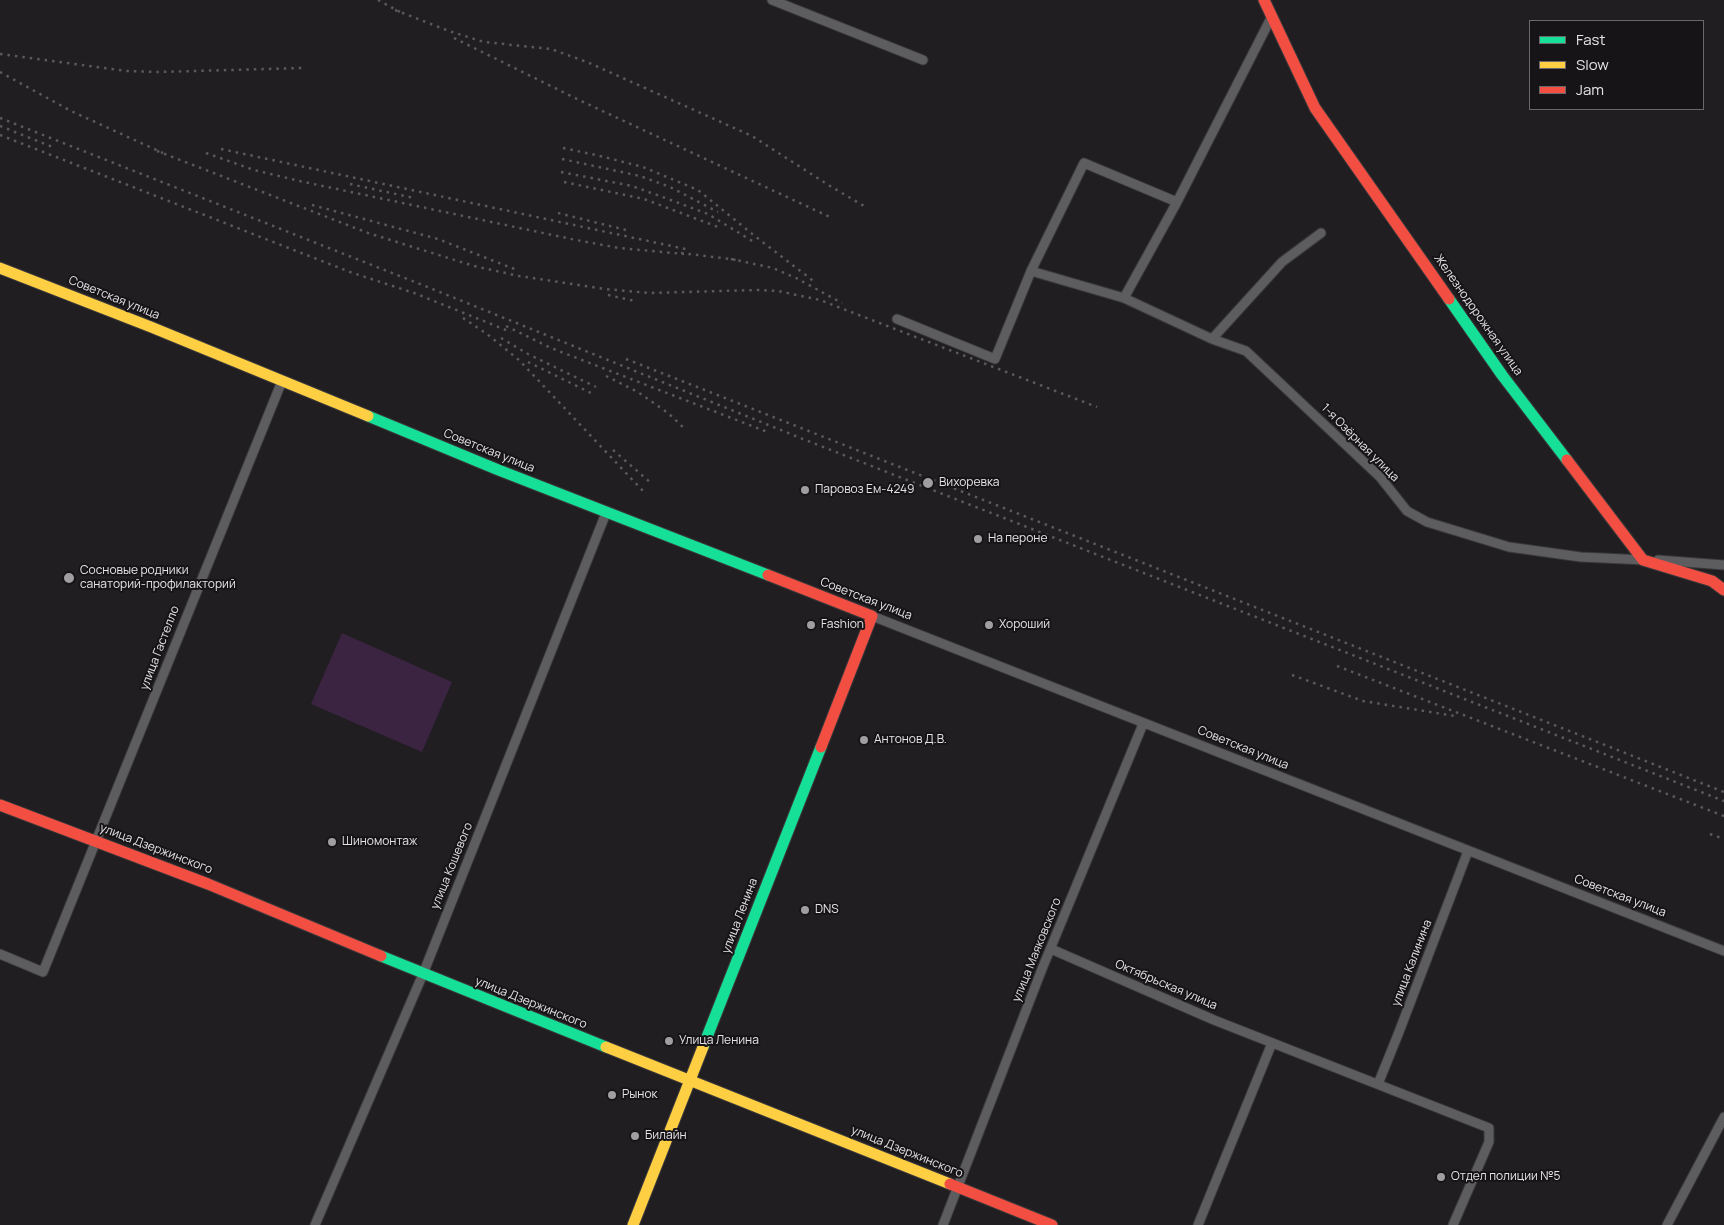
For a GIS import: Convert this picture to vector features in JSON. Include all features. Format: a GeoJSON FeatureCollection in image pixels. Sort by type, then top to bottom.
{"type":"FeatureCollection","features":[{"type":"Feature","properties":{"kind":"street"},"geometry":{"type":"LineString","coordinates":[[772,0],[923,60]]}},
{"type":"Feature","properties":{"kind":"street","name":"Железнодорожная улица"},"geometry":{"type":"LineString","coordinates":[[1264,0],[1315,108],[1502,374],[1643,560]]}},
{"type":"Feature","properties":{"kind":"street"},"geometry":{"type":"LineString","coordinates":[[1124,298],[1177,202],[1272,16]]}},
{"type":"Feature","properties":{"kind":"street"},"geometry":{"type":"LineString","coordinates":[[897,319],[996,359],[1031,271],[1084,163],[1177,202]]}},
{"type":"Feature","properties":{"kind":"street"},"geometry":{"type":"LineString","coordinates":[[1212,339],[1282,262],[1321,233]]}},
{"type":"Feature","properties":{"kind":"street","name":"Советская улица"},"geometry":{"type":"LineString","coordinates":[[0,268],[151,327],[606,513],[1724,951]]}},
{"type":"Feature","properties":{"kind":"street","name":"1-я Озёрная улица"},"geometry":{"type":"LineString","coordinates":[[1031,271],[1124,298],[1212,339],[1246,351],[1380,477],[1408,511],[1427,522],[1509,547],[1581,557],[1724,565]]}},
{"type":"Feature","properties":{"kind":"street","name":"улица Гастелло"},"geometry":{"type":"LineString","coordinates":[[0,954],[43,972],[98,841],[195,592],[282,381]]}},
{"type":"Feature","properties":{"kind":"street","name":"улица Кошевого"},"geometry":{"type":"LineString","coordinates":[[315,1225],[423,974],[606,513]]}},
{"type":"Feature","properties":{"kind":"street"},"geometry":{"type":"LineString","coordinates":[[1643,560],[1712,581],[1724,590]]}},
{"type":"Feature","properties":{"kind":"street","name":"улица Ленина"},"geometry":{"type":"LineString","coordinates":[[633,1225],[872,616]]}},
{"type":"Feature","properties":{"kind":"street","name":"улица Маяковского"},"geometry":{"type":"LineString","coordinates":[[959,1188],[1051,949],[1143,724]]}},
{"type":"Feature","properties":{"kind":"street","name":"улица Дзержинского"},"geometry":{"type":"LineString","coordinates":[[0,805],[98,841],[244,899],[423,974],[1052,1225]]}},
{"type":"Feature","properties":{"kind":"street","name":"улица Калинина"},"geometry":{"type":"LineString","coordinates":[[1378,1084],[1468,851]]}},
{"type":"Feature","properties":{"kind":"street","name":"Октябрьская улица"},"geometry":{"type":"LineString","coordinates":[[1051,949],[1272,1043],[1489,1128],[1488,1142],[1453,1225]]}},
{"type":"Feature","properties":{"kind":"street"},"geometry":{"type":"LineString","coordinates":[[1198,1225],[1272,1043]]}},
{"type":"Feature","properties":{"kind":"street"},"geometry":{"type":"LineString","coordinates":[[1667,1225],[1724,1118]]}},
{"type":"Feature","properties":{"kind":"street"},"geometry":{"type":"LineString","coordinates":[[943,1225],[959,1188]]}},
{"type":"Feature","properties":{"kind":"shaded area"},"geometry":{"type":"Polygon","coordinates":[[[342,633],[452,682],[422,752],[311,704],[342,633]]]}},
{"type":"Feature","properties":{"kind":"railway"},"geometry":{"type":"LineString","coordinates":[[378,0],[400,12]]}},
{"type":"Feature","properties":{"kind":"railway"},"geometry":{"type":"LineString","coordinates":[[395,10],[484,42],[551,49],[587,62],[752,136],[864,206]]}},
{"type":"Feature","properties":{"kind":"railway"},"geometry":{"type":"LineString","coordinates":[[454,38],[579,100],[832,218]]}},
{"type":"Feature","properties":{"kind":"railway"},"geometry":{"type":"LineString","coordinates":[[0,54],[127,71],[159,72],[302,68]]}},
{"type":"Feature","properties":{"kind":"railway"},"geometry":{"type":"LineString","coordinates":[[0,72],[71,111],[163,153]]}},
{"type":"Feature","properties":{"kind":"railway"},"geometry":{"type":"LineString","coordinates":[[0,118],[425,286],[813,443],[1724,801]]}},
{"type":"Feature","properties":{"kind":"railway"},"geometry":{"type":"LineString","coordinates":[[0,126],[55,148]]}},
{"type":"Feature","properties":{"kind":"railway"},"geometry":{"type":"LineString","coordinates":[[0,135],[350,272],[414,293],[511,332]]}},
{"type":"Feature","properties":{"kind":"railway"},"geometry":{"type":"LineString","coordinates":[[563,148],[643,167],[698,190],[816,283]]}},
{"type":"Feature","properties":{"kind":"railway"},"geometry":{"type":"LineString","coordinates":[[221,149],[690,250]]}},
{"type":"Feature","properties":{"kind":"railway"},"geometry":{"type":"LineString","coordinates":[[157,151],[368,233],[474,266],[519,276],[605,289],[649,293],[778,291],[820,300],[1097,407]]}},
{"type":"Feature","properties":{"kind":"railway"},"geometry":{"type":"LineString","coordinates":[[206,153],[254,170],[304,182],[576,240],[619,248],[684,254]]}},
{"type":"Feature","properties":{"kind":"railway"},"geometry":{"type":"LineString","coordinates":[[562,159],[640,176],[670,187],[718,212]]}},
{"type":"Feature","properties":{"kind":"railway"},"geometry":{"type":"LineString","coordinates":[[561,172],[632,186],[668,199],[708,214],[754,242]]}},
{"type":"Feature","properties":{"kind":"railway"},"geometry":{"type":"LineString","coordinates":[[564,182],[644,199],[718,227]]}},
{"type":"Feature","properties":{"kind":"railway"},"geometry":{"type":"LineString","coordinates":[[350,184],[414,198]]}},
{"type":"Feature","properties":{"kind":"railway"},"geometry":{"type":"LineString","coordinates":[[312,205],[438,239],[517,270]]}},
{"type":"Feature","properties":{"kind":"railway"},"geometry":{"type":"LineString","coordinates":[[558,213],[630,231]]}},
{"type":"Feature","properties":{"kind":"railway"},"geometry":{"type":"LineString","coordinates":[[681,253],[738,260]]}},
{"type":"Feature","properties":{"kind":"railway"},"geometry":{"type":"LineString","coordinates":[[731,259],[773,268],[842,303]]}},
{"type":"Feature","properties":{"kind":"railway"},"geometry":{"type":"LineString","coordinates":[[608,295],[635,301]]}},
{"type":"Feature","properties":{"kind":"railway"},"geometry":{"type":"LineString","coordinates":[[463,318],[487,334],[519,360],[643,491]]}},
{"type":"Feature","properties":{"kind":"railway"},"geometry":{"type":"LineString","coordinates":[[506,326],[551,348],[770,433]]}},
{"type":"Feature","properties":{"kind":"railway"},"geometry":{"type":"LineString","coordinates":[[501,338],[528,354],[596,387]]}},
{"type":"Feature","properties":{"kind":"railway"},"geometry":{"type":"LineString","coordinates":[[626,359],[1724,792]]}},
{"type":"Feature","properties":{"kind":"railway"},"geometry":{"type":"LineString","coordinates":[[528,362],[593,394]]}},
{"type":"Feature","properties":{"kind":"railway"},"geometry":{"type":"LineString","coordinates":[[606,376],[638,392],[668,413],[684,428]]}},
{"type":"Feature","properties":{"kind":"railway"},"geometry":{"type":"LineString","coordinates":[[613,450],[651,483]]}},
{"type":"Feature","properties":{"kind":"railway"},"geometry":{"type":"LineString","coordinates":[[1337,666],[1724,816]]}},
{"type":"Feature","properties":{"kind":"railway"},"geometry":{"type":"LineString","coordinates":[[1292,675],[1363,701],[1455,716]]}},
{"type":"Feature","properties":{"kind":"railway"},"geometry":{"type":"LineString","coordinates":[[1710,834],[1724,839]]}},
{"type":"Feature","properties":{"kind":"traffic: fast"},"geometry":{"type":"LineString","coordinates":[[1449,299],[1502,375],[1567,460]]}},
{"type":"Feature","properties":{"kind":"traffic: fast"},"geometry":{"type":"LineString","coordinates":[[368,416],[496,469],[768,575]]}},
{"type":"Feature","properties":{"kind":"traffic: fast"},"geometry":{"type":"LineString","coordinates":[[703,1047],[821,747]]}},
{"type":"Feature","properties":{"kind":"traffic: fast"},"geometry":{"type":"LineString","coordinates":[[381,956],[606,1047]]}},
{"type":"Feature","properties":{"kind":"traffic: slow"},"geometry":{"type":"LineString","coordinates":[[0,268],[151,327],[368,416]]}},
{"type":"Feature","properties":{"kind":"traffic: slow"},"geometry":{"type":"LineString","coordinates":[[606,1047],[950,1184]]}},
{"type":"Feature","properties":{"kind":"traffic: slow"},"geometry":{"type":"LineString","coordinates":[[633,1225],[703,1047]]}},
{"type":"Feature","properties":{"kind":"traffic: jam"},"geometry":{"type":"LineString","coordinates":[[1264,0],[1315,108],[1449,299]]}},
{"type":"Feature","properties":{"kind":"traffic: jam"},"geometry":{"type":"LineString","coordinates":[[1567,460],[1643,560],[1712,581],[1724,590]]}},
{"type":"Feature","properties":{"kind":"traffic: jam"},"geometry":{"type":"LineString","coordinates":[[768,575],[872,616],[821,747]]}},
{"type":"Feature","properties":{"kind":"traffic: jam"},"geometry":{"type":"LineString","coordinates":[[0,805],[208,884],[381,956]]}},
{"type":"Feature","properties":{"kind":"traffic: jam"},"geometry":{"type":"LineString","coordinates":[[950,1184],[1052,1225]]}},
{"type":"Feature","properties":{"kind":"place","name":"Вихоревка"},"geometry":{"type":"Point","coordinates":[928,483]}},
{"type":"Feature","properties":{"kind":"place","name":"Паровоз Ем-4249"},"geometry":{"type":"Point","coordinates":[805,490]}},
{"type":"Feature","properties":{"kind":"place","name":"На пероне"},"geometry":{"type":"Point","coordinates":[978,539]}},
{"type":"Feature","properties":{"kind":"place","name":"Сосновые родники санаторий-профилакторий"},"geometry":{"type":"Point","coordinates":[69,578]}},
{"type":"Feature","properties":{"kind":"place","name":"Fashion"},"geometry":{"type":"Point","coordinates":[811,625]}},
{"type":"Feature","properties":{"kind":"place","name":"Хороший"},"geometry":{"type":"Point","coordinates":[989,625]}},
{"type":"Feature","properties":{"kind":"place","name":"Антонов Д.В."},"geometry":{"type":"Point","coordinates":[864,740]}},
{"type":"Feature","properties":{"kind":"place","name":"Шиномонтаж"},"geometry":{"type":"Point","coordinates":[332,842]}},
{"type":"Feature","properties":{"kind":"place","name":"DNS"},"geometry":{"type":"Point","coordinates":[805,910]}},
{"type":"Feature","properties":{"kind":"place","name":"Улица Ленина"},"geometry":{"type":"Point","coordinates":[669,1041]}},
{"type":"Feature","properties":{"kind":"place","name":"Рынок"},"geometry":{"type":"Point","coordinates":[612,1095]}},
{"type":"Feature","properties":{"kind":"place","name":"Билайн"},"geometry":{"type":"Point","coordinates":[635,1136]}},
{"type":"Feature","properties":{"kind":"place","name":"Отдел полиции №5"},"geometry":{"type":"Point","coordinates":[1441,1177]}}]}
